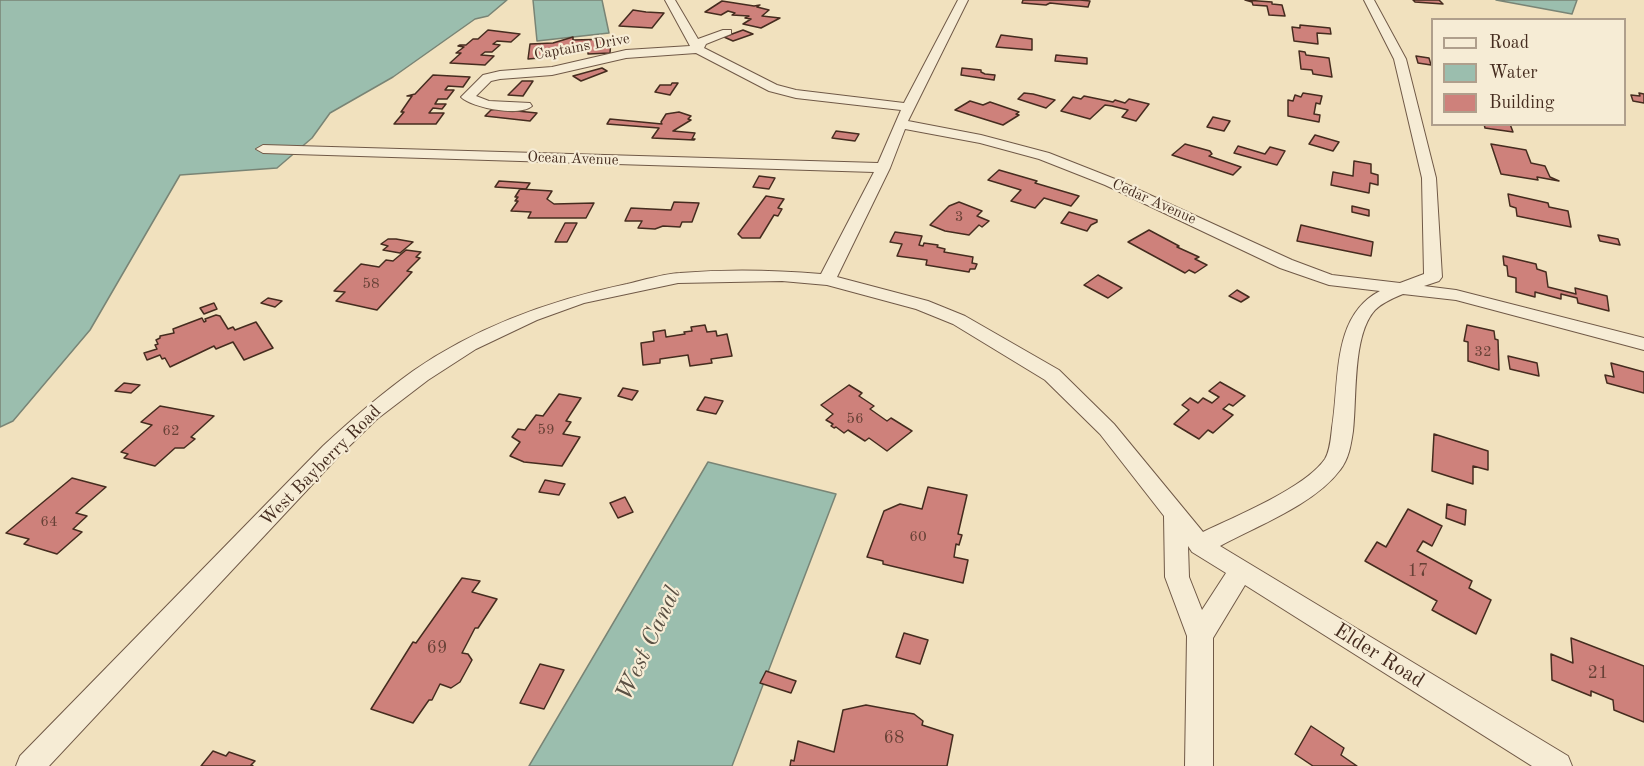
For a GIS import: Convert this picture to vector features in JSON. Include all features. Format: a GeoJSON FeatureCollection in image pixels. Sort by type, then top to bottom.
{"type":"FeatureCollection","features":[{"type":"Feature","properties":{"kind":"street"},"geometry":{"type":"LineString","coordinates":[[670,0],[698,49],[773,88],[796,94],[909,107]]}},
{"type":"Feature","properties":{"kind":"street"},"geometry":{"type":"LineString","coordinates":[[827,280],[883,168],[900,124],[963,0]]}},
{"type":"Feature","properties":{"kind":"street","name":"Cedar Avenue"},"geometry":{"type":"LineString","coordinates":[[1200,545],[1304,489],[1334,462],[1342,432],[1353,342],[1359,319],[1369,306],[1381,298],[1433,277],[1429,178],[1400,59],[1368,0]]}},
{"type":"Feature","properties":{"kind":"street","name":"Captains Drive"},"geometry":{"type":"LineString","coordinates":[[525,106],[487,105],[467,97],[487,78],[552,71],[626,54],[698,49],[701,42],[727,32]]}},
{"type":"Feature","properties":{"kind":"street","name":"Cedar Avenue"},"geometry":{"type":"LineString","coordinates":[[900,124],[981,139],[1044,156],[1110,182],[1286,264],[1329,280],[1456,295],[1644,344]]}},
{"type":"Feature","properties":{"kind":"street","name":"Ocean Avenue"},"geometry":{"type":"LineString","coordinates":[[263,149],[883,168]]}},
{"type":"Feature","properties":{"kind":"street","name":"West Bayberry Road"},"geometry":{"type":"LineString","coordinates":[[30,766],[330,452],[370,414],[421,375],[469,345],[531,316],[579,299],[678,279],[782,276],[827,280],[922,305],[959,320],[1053,375],[1107,429],[1175,514]]}},
{"type":"Feature","properties":{"kind":"street"},"geometry":{"type":"LineString","coordinates":[[1175,514],[1177,576],[1200,636],[1199,766]]}},
{"type":"Feature","properties":{"kind":"street","name":"Elder Road"},"geometry":{"type":"LineString","coordinates":[[1175,514],[1200,545],[1558,766]]}},
{"type":"Feature","properties":{"kind":"street"},"geometry":{"type":"LineString","coordinates":[[1200,636],[1241,570]]}},
{"type":"Feature","properties":{"kind":"water"},"geometry":{"type":"Polygon","coordinates":[[[0,0],[507,0],[488,16],[475,19],[393,77],[330,113],[312,138],[277,168],[180,175],[90,330],[13,421],[0,427],[0,0]]]}},
{"type":"Feature","properties":{"kind":"water"},"geometry":{"type":"Polygon","coordinates":[[[533,0],[602,0],[609,33],[537,41],[533,0]]]}},
{"type":"Feature","properties":{"kind":"water"},"geometry":{"type":"Polygon","coordinates":[[[1496,0],[1577,0],[1572,14],[1496,0]]]}},
{"type":"Feature","properties":{"kind":"water","name":"West Canal"},"geometry":{"type":"Polygon","coordinates":[[[708,462],[836,494],[732,766],[529,766],[708,462]]]}},
{"type":"Feature","properties":{"kind":"building"},"geometry":{"type":"Polygon","coordinates":[[[1023,0],[1090,1],[1088,7],[1022,3],[1023,0]]]}},
{"type":"Feature","properties":{"kind":"building"},"geometry":{"type":"Polygon","coordinates":[[[1245,0],[1282,5],[1285,16],[1269,15],[1267,6],[1253,5],[1252,2],[1245,0]]]}},
{"type":"Feature","properties":{"kind":"building"},"geometry":{"type":"Polygon","coordinates":[[[1413,0],[1439,0],[1443,4],[1415,2],[1413,0]]]}},
{"type":"Feature","properties":{"kind":"building"},"geometry":{"type":"Polygon","coordinates":[[[722,1],[760,5],[757,7],[769,10],[762,16],[780,18],[761,28],[743,24],[751,19],[745,18],[749,16],[732,15],[735,13],[728,11],[721,15],[705,12],[722,1]]]}},
{"type":"Feature","properties":{"kind":"building"},"geometry":{"type":"Polygon","coordinates":[[[633,10],[664,13],[652,28],[619,26],[633,10]]]}},
{"type":"Feature","properties":{"kind":"building"},"geometry":{"type":"Polygon","coordinates":[[[1300,25],[1330,28],[1331,34],[1317,33],[1318,44],[1294,41],[1292,27],[1300,28],[1300,25]]]}},
{"type":"Feature","properties":{"kind":"building"},"geometry":{"type":"Polygon","coordinates":[[[488,30],[520,34],[511,42],[497,41],[493,44],[500,45],[492,52],[485,52],[481,55],[494,56],[485,65],[450,63],[461,53],[456,53],[464,47],[458,46],[478,39],[488,30]]]}},
{"type":"Feature","properties":{"kind":"building"},"geometry":{"type":"Polygon","coordinates":[[[743,30],[753,34],[733,41],[724,37],[743,30]]]}},
{"type":"Feature","properties":{"kind":"building"},"geometry":{"type":"Polygon","coordinates":[[[1001,35],[1032,39],[1032,50],[996,47],[1001,35]]]}},
{"type":"Feature","properties":{"kind":"building"},"geometry":{"type":"Polygon","coordinates":[[[573,37],[573,40],[611,39],[610,53],[588,54],[588,49],[579,49],[579,52],[560,54],[561,51],[552,51],[551,57],[528,59],[530,44],[553,43],[573,37]]]}},
{"type":"Feature","properties":{"kind":"building"},"geometry":{"type":"Polygon","coordinates":[[[1299,51],[1305,52],[1306,55],[1329,58],[1332,77],[1313,74],[1312,70],[1301,69],[1299,51]]]}},
{"type":"Feature","properties":{"kind":"building"},"geometry":{"type":"Polygon","coordinates":[[[1056,55],[1087,58],[1087,64],[1055,61],[1056,55]]]}},
{"type":"Feature","properties":{"kind":"building"},"geometry":{"type":"Polygon","coordinates":[[[1416,56],[1429,58],[1431,65],[1418,63],[1416,56]]]}},
{"type":"Feature","properties":{"kind":"building"},"geometry":{"type":"Polygon","coordinates":[[[602,68],[607,71],[581,81],[573,76],[602,68]]]}},
{"type":"Feature","properties":{"kind":"building"},"geometry":{"type":"Polygon","coordinates":[[[962,68],[981,70],[985,74],[995,75],[994,80],[961,75],[962,68]]]}},
{"type":"Feature","properties":{"kind":"building"},"geometry":{"type":"Polygon","coordinates":[[[433,75],[470,77],[463,87],[448,86],[445,90],[454,90],[447,99],[438,99],[435,104],[446,104],[442,109],[433,108],[429,113],[444,113],[436,124],[394,124],[404,112],[401,112],[412,96],[407,96],[415,94],[433,75]]]}},
{"type":"Feature","properties":{"kind":"building"},"geometry":{"type":"Polygon","coordinates":[[[522,81],[533,81],[523,96],[508,95],[522,81]]]}},
{"type":"Feature","properties":{"kind":"building"},"geometry":{"type":"Polygon","coordinates":[[[678,83],[670,95],[655,92],[660,85],[671,85],[678,83]]]}},
{"type":"Feature","properties":{"kind":"building"},"geometry":{"type":"Polygon","coordinates":[[[1024,93],[1055,100],[1046,108],[1018,99],[1024,93]]]}},
{"type":"Feature","properties":{"kind":"building"},"geometry":{"type":"Polygon","coordinates":[[[1303,93],[1322,96],[1320,104],[1316,103],[1314,114],[1320,115],[1319,122],[1288,116],[1288,100],[1293,101],[1295,95],[1301,97],[1303,93]]]}},
{"type":"Feature","properties":{"kind":"building"},"geometry":{"type":"Polygon","coordinates":[[[1639,93],[1644,94],[1644,103],[1633,101],[1631,95],[1640,96],[1639,93]]]}},
{"type":"Feature","properties":{"kind":"building"},"geometry":{"type":"Polygon","coordinates":[[[1084,96],[1125,103],[1129,99],[1149,104],[1136,121],[1122,117],[1128,110],[1105,105],[1090,119],[1061,111],[1073,97],[1081,99],[1084,96]]]}},
{"type":"Feature","properties":{"kind":"building"},"geometry":{"type":"Polygon","coordinates":[[[970,101],[983,105],[990,102],[1019,112],[1016,114],[1019,115],[1003,125],[955,110],[970,101]]]}},
{"type":"Feature","properties":{"kind":"building"},"geometry":{"type":"Polygon","coordinates":[[[491,110],[537,113],[530,121],[485,116],[491,110]]]}},
{"type":"Feature","properties":{"kind":"building"},"geometry":{"type":"Polygon","coordinates":[[[679,112],[691,116],[688,119],[691,120],[673,131],[695,133],[692,139],[694,140],[652,138],[659,128],[607,124],[610,119],[662,124],[666,114],[679,112]]]}},
{"type":"Feature","properties":{"kind":"building"},"geometry":{"type":"Polygon","coordinates":[[[1213,117],[1230,121],[1224,131],[1207,127],[1213,117]]]}},
{"type":"Feature","properties":{"kind":"building"},"geometry":{"type":"Polygon","coordinates":[[[1484,126],[1511,126],[1513,132],[1485,128],[1484,126]]]}},
{"type":"Feature","properties":{"kind":"building"},"geometry":{"type":"Polygon","coordinates":[[[836,131],[859,134],[855,141],[832,138],[836,131]]]}},
{"type":"Feature","properties":{"kind":"building"},"geometry":{"type":"Polygon","coordinates":[[[1315,135],[1339,142],[1333,151],[1309,144],[1315,135]]]}},
{"type":"Feature","properties":{"kind":"building"},"geometry":{"type":"Polygon","coordinates":[[[1185,144],[1210,151],[1212,154],[1209,156],[1241,167],[1233,175],[1172,155],[1185,144]]]}},
{"type":"Feature","properties":{"kind":"building"},"geometry":{"type":"Polygon","coordinates":[[[1491,144],[1526,150],[1531,163],[1545,166],[1550,177],[1559,181],[1501,174],[1491,144]]]}},
{"type":"Feature","properties":{"kind":"building"},"geometry":{"type":"Polygon","coordinates":[[[1238,146],[1265,154],[1270,147],[1285,151],[1277,165],[1234,153],[1238,146]]]}},
{"type":"Feature","properties":{"kind":"building"},"geometry":{"type":"Polygon","coordinates":[[[1354,161],[1371,164],[1371,173],[1378,175],[1378,185],[1370,183],[1369,193],[1331,185],[1333,172],[1353,176],[1354,161]]]}},
{"type":"Feature","properties":{"kind":"building"},"geometry":{"type":"Polygon","coordinates":[[[999,170],[1079,196],[1071,206],[1044,198],[1035,208],[1011,201],[1021,190],[988,180],[999,170]]]}},
{"type":"Feature","properties":{"kind":"building"},"geometry":{"type":"Polygon","coordinates":[[[759,176],[775,178],[769,189],[753,187],[759,176]]]}},
{"type":"Feature","properties":{"kind":"building"},"geometry":{"type":"Polygon","coordinates":[[[499,181],[530,183],[526,189],[495,187],[499,181]]]}},
{"type":"Feature","properties":{"kind":"building"},"geometry":{"type":"Polygon","coordinates":[[[520,189],[552,191],[547,199],[554,204],[594,203],[586,218],[528,218],[531,212],[511,211],[518,201],[515,201],[518,197],[515,197],[520,189]]]}},
{"type":"Feature","properties":{"kind":"building"},"geometry":{"type":"Polygon","coordinates":[[[1508,194],[1548,203],[1549,207],[1568,211],[1571,227],[1517,216],[1516,208],[1510,206],[1508,194]]]}},
{"type":"Feature","properties":{"kind":"building"},"geometry":{"type":"Polygon","coordinates":[[[766,196],[784,199],[778,208],[782,209],[778,216],[774,215],[760,238],[742,238],[738,234],[766,196]]]}},
{"type":"Feature","properties":{"kind":"building"},"geometry":{"type":"Polygon","coordinates":[[[674,202],[699,203],[692,222],[682,222],[680,227],[663,226],[655,229],[638,228],[642,221],[625,221],[631,208],[671,210],[674,202]]]}},
{"type":"Feature","properties":{"kind":"building"},"geometry":{"type":"Polygon","coordinates":[[[959,202],[982,211],[977,216],[989,221],[982,227],[979,225],[969,235],[945,231],[930,225],[949,206],[959,202]]]}},
{"type":"Feature","properties":{"kind":"building"},"geometry":{"type":"Polygon","coordinates":[[[1352,206],[1369,210],[1369,216],[1352,212],[1352,206]]]}},
{"type":"Feature","properties":{"kind":"building"},"geometry":{"type":"Polygon","coordinates":[[[1069,212],[1097,220],[1097,222],[1087,231],[1061,223],[1069,212]]]}},
{"type":"Feature","properties":{"kind":"building"},"geometry":{"type":"Polygon","coordinates":[[[565,223],[577,223],[567,242],[555,242],[565,223]]]}},
{"type":"Feature","properties":{"kind":"building"},"geometry":{"type":"Polygon","coordinates":[[[1301,225],[1373,242],[1371,256],[1297,241],[1301,225]]]}},
{"type":"Feature","properties":{"kind":"building"},"geometry":{"type":"Polygon","coordinates":[[[1149,230],[1199,257],[1195,259],[1207,265],[1195,273],[1189,270],[1185,273],[1128,242],[1149,230]]]}},
{"type":"Feature","properties":{"kind":"building"},"geometry":{"type":"Polygon","coordinates":[[[895,232],[922,236],[919,245],[923,246],[924,243],[938,245],[937,247],[945,249],[944,252],[973,257],[972,263],[977,264],[975,269],[970,269],[969,272],[926,265],[927,260],[897,256],[902,244],[890,242],[895,232]]]}},
{"type":"Feature","properties":{"kind":"building"},"geometry":{"type":"Polygon","coordinates":[[[1598,235],[1618,239],[1620,245],[1600,241],[1598,235]]]}},
{"type":"Feature","properties":{"kind":"building"},"geometry":{"type":"Polygon","coordinates":[[[388,239],[413,242],[400,253],[383,250],[388,246],[381,244],[388,239]]]}},
{"type":"Feature","properties":{"kind":"building"},"geometry":{"type":"Polygon","coordinates":[[[406,250],[421,252],[416,257],[420,258],[407,271],[412,272],[377,310],[336,301],[345,292],[334,291],[361,264],[379,267],[386,260],[393,261],[406,250]]]}},
{"type":"Feature","properties":{"kind":"building"},"geometry":{"type":"Polygon","coordinates":[[[1503,256],[1536,264],[1537,269],[1546,272],[1548,287],[1576,294],[1575,288],[1607,296],[1609,311],[1578,303],[1577,298],[1561,294],[1561,299],[1535,292],[1535,297],[1516,292],[1516,278],[1508,276],[1503,256]]]}},
{"type":"Feature","properties":{"kind":"building"},"geometry":{"type":"Polygon","coordinates":[[[1098,275],[1122,288],[1108,298],[1084,285],[1098,275]]]}},
{"type":"Feature","properties":{"kind":"building"},"geometry":{"type":"Polygon","coordinates":[[[1237,290],[1249,297],[1241,302],[1229,296],[1237,290]]]}},
{"type":"Feature","properties":{"kind":"building"},"geometry":{"type":"Polygon","coordinates":[[[268,298],[282,301],[275,307],[261,303],[268,298]]]}},
{"type":"Feature","properties":{"kind":"building"},"geometry":{"type":"Polygon","coordinates":[[[214,303],[217,309],[204,314],[200,308],[214,303]]]}},
{"type":"Feature","properties":{"kind":"building"},"geometry":{"type":"Polygon","coordinates":[[[220,316],[228,329],[233,327],[235,330],[256,322],[273,348],[244,360],[233,342],[216,349],[214,346],[170,367],[165,358],[162,359],[160,355],[147,360],[144,353],[157,349],[156,340],[160,336],[174,333],[173,329],[202,318],[204,322],[205,319],[220,316]]]}},
{"type":"Feature","properties":{"kind":"building"},"geometry":{"type":"Polygon","coordinates":[[[705,325],[707,332],[716,331],[717,336],[727,334],[732,356],[711,359],[712,363],[690,366],[688,355],[660,359],[660,363],[643,365],[641,343],[654,341],[653,332],[665,330],[666,337],[685,334],[684,332],[692,331],[691,327],[705,325]]]}},
{"type":"Feature","properties":{"kind":"building"},"geometry":{"type":"Polygon","coordinates":[[[1467,325],[1494,331],[1495,339],[1498,340],[1499,370],[1468,361],[1468,342],[1464,341],[1467,325]]]}},
{"type":"Feature","properties":{"kind":"building"},"geometry":{"type":"Polygon","coordinates":[[[1508,356],[1537,363],[1539,376],[1510,369],[1508,356]]]}},
{"type":"Feature","properties":{"kind":"building"},"geometry":{"type":"Polygon","coordinates":[[[1611,363],[1644,372],[1644,393],[1607,383],[1605,375],[1614,377],[1611,363]]]}},
{"type":"Feature","properties":{"kind":"building"},"geometry":{"type":"Polygon","coordinates":[[[1220,382],[1245,396],[1233,406],[1229,404],[1223,409],[1233,415],[1213,433],[1208,430],[1199,439],[1174,424],[1189,410],[1182,405],[1190,398],[1198,403],[1203,398],[1212,403],[1219,397],[1209,391],[1220,382]]]}},
{"type":"Feature","properties":{"kind":"building"},"geometry":{"type":"Polygon","coordinates":[[[124,383],[140,385],[131,393],[115,391],[124,383]]]}},
{"type":"Feature","properties":{"kind":"building"},"geometry":{"type":"Polygon","coordinates":[[[849,385],[862,393],[859,396],[874,406],[870,409],[887,421],[891,418],[912,431],[887,451],[869,438],[865,441],[848,430],[844,433],[831,426],[833,424],[826,420],[833,414],[821,405],[849,385]]]}},
{"type":"Feature","properties":{"kind":"building"},"geometry":{"type":"Polygon","coordinates":[[[623,388],[638,391],[632,400],[618,396],[623,388]]]}},
{"type":"Feature","properties":{"kind":"building"},"geometry":{"type":"Polygon","coordinates":[[[559,394],[581,398],[566,421],[571,422],[563,434],[580,437],[562,466],[524,462],[510,456],[520,442],[512,437],[518,429],[525,430],[536,415],[543,416],[559,394]]]}},
{"type":"Feature","properties":{"kind":"building"},"geometry":{"type":"Polygon","coordinates":[[[705,397],[723,401],[716,414],[697,410],[705,397]]]}},
{"type":"Feature","properties":{"kind":"building"},"geometry":{"type":"Polygon","coordinates":[[[160,406],[214,416],[191,437],[195,439],[184,448],[175,448],[155,466],[124,458],[128,454],[121,452],[152,425],[141,422],[160,406]]]}},
{"type":"Feature","properties":{"kind":"building"},"geometry":{"type":"Polygon","coordinates":[[[1434,434],[1488,451],[1488,470],[1473,466],[1473,484],[1432,471],[1434,434]]]}},
{"type":"Feature","properties":{"kind":"building"},"geometry":{"type":"Polygon","coordinates":[[[72,478],[106,487],[76,513],[87,516],[73,529],[82,532],[57,554],[24,544],[29,539],[6,533],[72,478]]]}},
{"type":"Feature","properties":{"kind":"building"},"geometry":{"type":"Polygon","coordinates":[[[545,480],[565,484],[559,495],[539,492],[545,480]]]}},
{"type":"Feature","properties":{"kind":"building"},"geometry":{"type":"Polygon","coordinates":[[[928,487],[967,495],[958,534],[962,535],[959,545],[956,544],[954,557],[968,560],[963,583],[883,564],[883,561],[867,557],[884,511],[900,504],[922,509],[928,487]]]}},
{"type":"Feature","properties":{"kind":"building"},"geometry":{"type":"Polygon","coordinates":[[[625,497],[633,512],[618,518],[610,503],[625,497]]]}},
{"type":"Feature","properties":{"kind":"building"},"geometry":{"type":"Polygon","coordinates":[[[1447,504],[1466,510],[1465,525],[1446,518],[1447,504]]]}},
{"type":"Feature","properties":{"kind":"building"},"geometry":{"type":"Polygon","coordinates":[[[1408,509],[1442,526],[1432,546],[1423,541],[1417,551],[1472,581],[1469,588],[1491,600],[1476,634],[1432,610],[1437,601],[1365,561],[1377,542],[1386,547],[1408,509]]]}},
{"type":"Feature","properties":{"kind":"building"},"geometry":{"type":"Polygon","coordinates":[[[462,578],[480,581],[472,592],[497,599],[478,628],[475,628],[462,653],[468,654],[472,660],[460,682],[451,688],[440,684],[432,700],[429,700],[413,723],[371,709],[413,642],[416,643],[462,578]]]}},
{"type":"Feature","properties":{"kind":"building"},"geometry":{"type":"Polygon","coordinates":[[[904,633],[928,640],[920,664],[896,657],[904,633]]]}},
{"type":"Feature","properties":{"kind":"building"},"geometry":{"type":"Polygon","coordinates":[[[1571,638],[1644,666],[1644,722],[1614,710],[1613,700],[1591,691],[1591,696],[1552,680],[1551,654],[1573,663],[1571,638]]]}},
{"type":"Feature","properties":{"kind":"building"},"geometry":{"type":"Polygon","coordinates":[[[540,664],[564,670],[544,709],[520,703],[540,664]]]}},
{"type":"Feature","properties":{"kind":"building"},"geometry":{"type":"Polygon","coordinates":[[[766,671],[796,681],[791,693],[760,683],[766,671]]]}},
{"type":"Feature","properties":{"kind":"building"},"geometry":{"type":"Polygon","coordinates":[[[866,705],[914,714],[923,721],[922,725],[953,735],[947,766],[790,766],[791,760],[794,761],[798,741],[834,752],[843,710],[866,705]]]}},
{"type":"Feature","properties":{"kind":"building"},"geometry":{"type":"Polygon","coordinates":[[[1311,726],[1344,748],[1341,755],[1357,766],[1313,766],[1295,754],[1311,726]]]}},
{"type":"Feature","properties":{"kind":"building"},"geometry":{"type":"Polygon","coordinates":[[[213,751],[226,756],[229,752],[255,761],[251,765],[253,766],[201,766],[213,751]]]}}]}
